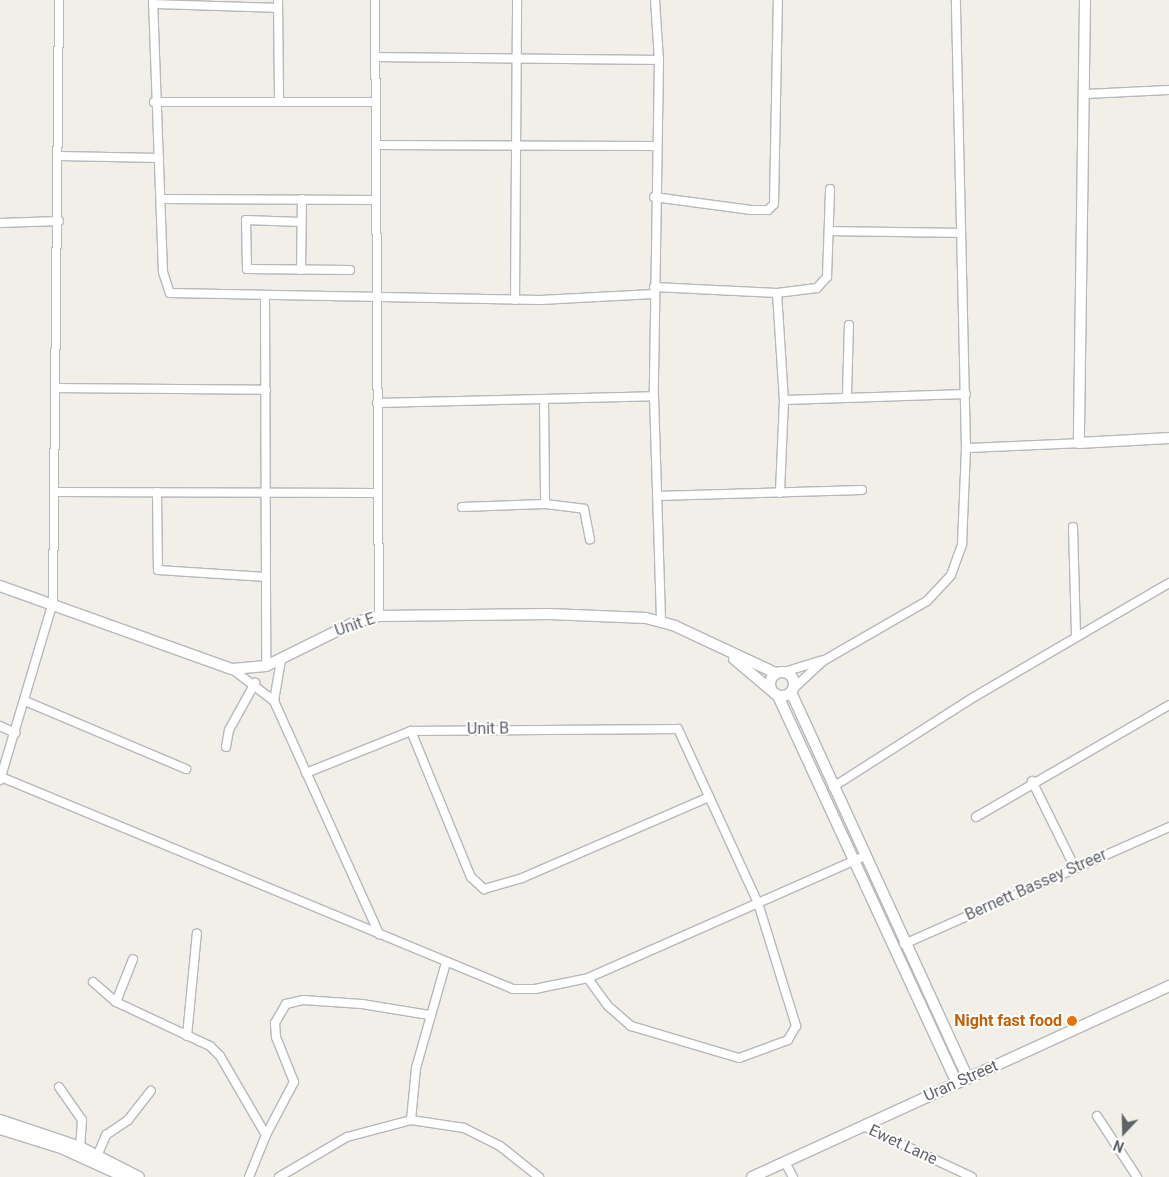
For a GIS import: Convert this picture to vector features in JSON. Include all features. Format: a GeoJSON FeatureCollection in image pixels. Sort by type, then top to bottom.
{"type":"FeatureCollection","features":[{"type":"Feature","properties":{"kind":"street"},"geometry":{"type":"LineString","coordinates":[[59,0],[57,492],[53,602],[25,701],[0,778],[446,963],[513,988],[535,989],[588,978],[859,858]]}},
{"type":"Feature","properties":{"kind":"street"},"geometry":{"type":"LineString","coordinates":[[375,0],[379,616]]}},
{"type":"Feature","properties":{"kind":"street"},"geometry":{"type":"LineString","coordinates":[[515,300],[517,0]]}},
{"type":"Feature","properties":{"kind":"street"},"geometry":{"type":"LineString","coordinates":[[655,0],[658,60],[654,197],[654,396],[660,622]]}},
{"type":"Feature","properties":{"kind":"street"},"geometry":{"type":"LineString","coordinates":[[654,197],[751,210],[768,210],[774,204],[778,195],[778,0]]}},
{"type":"Feature","properties":{"kind":"street"},"geometry":{"type":"LineString","coordinates":[[725,652],[774,693],[792,690],[823,661],[926,601],[944,586],[962,544],[966,394],[960,233],[956,0]]}},
{"type":"Feature","properties":{"kind":"street"},"geometry":{"type":"LineString","coordinates":[[1079,443],[1085,0]]}},
{"type":"Feature","properties":{"kind":"street"},"geometry":{"type":"LineString","coordinates":[[279,102],[278,4],[152,2],[154,102],[163,198],[163,272],[170,293],[265,297],[515,300],[654,290],[777,293],[817,288],[824,282],[830,231],[830,189]]}},
{"type":"Feature","properties":{"kind":"street"},"geometry":{"type":"LineString","coordinates":[[375,57],[517,56],[658,60]]}},
{"type":"Feature","properties":{"kind":"street"},"geometry":{"type":"LineString","coordinates":[[1085,94],[1169,90]]}},
{"type":"Feature","properties":{"kind":"street"},"geometry":{"type":"LineString","coordinates":[[154,102],[376,102]]}},
{"type":"Feature","properties":{"kind":"street"},"geometry":{"type":"LineString","coordinates":[[376,145],[655,146]]}},
{"type":"Feature","properties":{"kind":"street"},"geometry":{"type":"LineString","coordinates":[[59,156],[159,158]]}},
{"type":"Feature","properties":{"kind":"street"},"geometry":{"type":"LineString","coordinates":[[163,198],[376,200]]}},
{"type":"Feature","properties":{"kind":"street"},"geometry":{"type":"LineString","coordinates":[[301,270],[302,200]]}},
{"type":"Feature","properties":{"kind":"street"},"geometry":{"type":"LineString","coordinates":[[301,222],[246,220],[247,269],[350,270]]}},
{"type":"Feature","properties":{"kind":"street"},"geometry":{"type":"LineString","coordinates":[[0,223],[59,221]]}},
{"type":"Feature","properties":{"kind":"street"},"geometry":{"type":"LineString","coordinates":[[830,231],[960,233]]}},
{"type":"Feature","properties":{"kind":"street"},"geometry":{"type":"LineString","coordinates":[[777,293],[784,400],[780,493]]}},
{"type":"Feature","properties":{"kind":"street"},"geometry":{"type":"LineString","coordinates":[[265,297],[266,666]]}},
{"type":"Feature","properties":{"kind":"street"},"geometry":{"type":"LineString","coordinates":[[847,395],[848,325]]}},
{"type":"Feature","properties":{"kind":"street"},"geometry":{"type":"LineString","coordinates":[[56,388],[266,390]]}},
{"type":"Feature","properties":{"kind":"street"},"geometry":{"type":"LineString","coordinates":[[784,400],[847,395],[966,394]]}},
{"type":"Feature","properties":{"kind":"street"},"geometry":{"type":"LineString","coordinates":[[377,403],[654,396]]}},
{"type":"Feature","properties":{"kind":"street"},"geometry":{"type":"LineString","coordinates":[[544,400],[545,504]]}},
{"type":"Feature","properties":{"kind":"street"},"geometry":{"type":"LineString","coordinates":[[966,448],[1169,438]]}},
{"type":"Feature","properties":{"kind":"street"},"geometry":{"type":"LineString","coordinates":[[657,496],[862,490]]}},
{"type":"Feature","properties":{"kind":"street"},"geometry":{"type":"LineString","coordinates":[[57,492],[378,493]]}},
{"type":"Feature","properties":{"kind":"street"},"geometry":{"type":"LineString","coordinates":[[157,492],[158,570],[266,577]]}},
{"type":"Feature","properties":{"kind":"street"},"geometry":{"type":"LineString","coordinates":[[462,507],[545,504],[584,510],[590,539]]}},
{"type":"Feature","properties":{"kind":"street"},"geometry":{"type":"LineString","coordinates":[[1072,526],[1076,636]]}},
{"type":"Feature","properties":{"kind":"street"},"geometry":{"type":"LineString","coordinates":[[832,787],[1076,636],[1169,582]]}},
{"type":"Feature","properties":{"kind":"street","name":"Unit E"},"geometry":{"type":"LineString","coordinates":[[0,586],[53,602],[232,669],[266,666],[346,626],[379,616],[549,614],[660,622],[725,652]]}},
{"type":"Feature","properties":{"kind":"street"},"geometry":{"type":"LineString","coordinates":[[725,652],[793,678],[792,690],[859,858],[957,1083]]}},
{"type":"Feature","properties":{"kind":"street"},"geometry":{"type":"LineString","coordinates":[[274,701],[281,660]]}},
{"type":"Feature","properties":{"kind":"street"},"geometry":{"type":"LineString","coordinates":[[823,661],[780,672],[770,680],[774,693],[904,944],[968,1078]]}},
{"type":"Feature","properties":{"kind":"street"},"geometry":{"type":"LineString","coordinates":[[232,669],[255,683],[274,701],[379,934]]}},
{"type":"Feature","properties":{"kind":"street"},"geometry":{"type":"LineString","coordinates":[[226,747],[233,722],[255,683]]}},
{"type":"Feature","properties":{"kind":"street"},"geometry":{"type":"LineString","coordinates":[[25,701],[186,769]]}},
{"type":"Feature","properties":{"kind":"street"},"geometry":{"type":"LineString","coordinates":[[976,817],[1032,781],[1169,705]]}},
{"type":"Feature","properties":{"kind":"street"},"geometry":{"type":"LineString","coordinates":[[0,726],[15,733]]}},
{"type":"Feature","properties":{"kind":"street","name":"Unit B"},"geometry":{"type":"LineString","coordinates":[[306,772],[411,731],[678,729],[709,797]]}},
{"type":"Feature","properties":{"kind":"street"},"geometry":{"type":"LineString","coordinates":[[411,731],[472,877],[484,889],[522,878],[709,797],[758,903],[796,1026],[788,1040],[748,1058],[631,1026],[608,1006],[588,978]]}},
{"type":"Feature","properties":{"kind":"street"},"geometry":{"type":"LineString","coordinates":[[1032,781],[1074,868]]}},
{"type":"Feature","properties":{"kind":"street","name":"Bernett Bassey Streer"},"geometry":{"type":"LineString","coordinates":[[904,944],[1169,827]]}},
{"type":"Feature","properties":{"kind":"street"},"geometry":{"type":"LineString","coordinates":[[187,1036],[197,932]]}},
{"type":"Feature","properties":{"kind":"street"},"geometry":{"type":"LineString","coordinates":[[116,1002],[133,959]]}},
{"type":"Feature","properties":{"kind":"street"},"geometry":{"type":"LineString","coordinates":[[411,1120],[416,1068],[429,1015],[446,963]]}},
{"type":"Feature","properties":{"kind":"street"},"geometry":{"type":"LineString","coordinates":[[93,982],[116,1002],[210,1046],[220,1056],[266,1135]]}},
{"type":"Feature","properties":{"kind":"street","name":"Uran Street"},"geometry":{"type":"LineString","coordinates":[[752,1177],[1169,986]]}},
{"type":"Feature","properties":{"kind":"street"},"geometry":{"type":"LineString","coordinates":[[250,1177],[266,1135],[294,1082],[276,1036],[275,1023],[286,1004],[303,1000],[362,1004],[429,1015]]}},
{"type":"Feature","properties":{"kind":"street"},"geometry":{"type":"LineString","coordinates":[[59,1087],[82,1120],[80,1147]]}},
{"type":"Feature","properties":{"kind":"street"},"geometry":{"type":"LineString","coordinates":[[98,1154],[106,1135],[128,1120],[151,1091]]}},
{"type":"Feature","properties":{"kind":"street"},"geometry":{"type":"LineString","coordinates":[[1097,1116],[1137,1177]]}},
{"type":"Feature","properties":{"kind":"street"},"geometry":{"type":"LineString","coordinates":[[0,1120],[98,1154],[139,1177]]}},
{"type":"Feature","properties":{"kind":"street"},"geometry":{"type":"LineString","coordinates":[[279,1177],[347,1137],[411,1120],[464,1128],[500,1146],[538,1177]]}},
{"type":"Feature","properties":{"kind":"street","name":"Ewet Lane"},"geometry":{"type":"LineString","coordinates":[[862,1126],[972,1177]]}},
{"type":"Feature","properties":{"kind":"street"},"geometry":{"type":"LineString","coordinates":[[0,1129],[61,1148],[125,1177]]}},
{"type":"Feature","properties":{"kind":"street"},"geometry":{"type":"LineString","coordinates":[[785,1162],[793,1177]]}},
{"type":"Feature","properties":{"kind":"place","name":"Night fast food"},"geometry":{"type":"Point","coordinates":[1072,1021]}}]}
